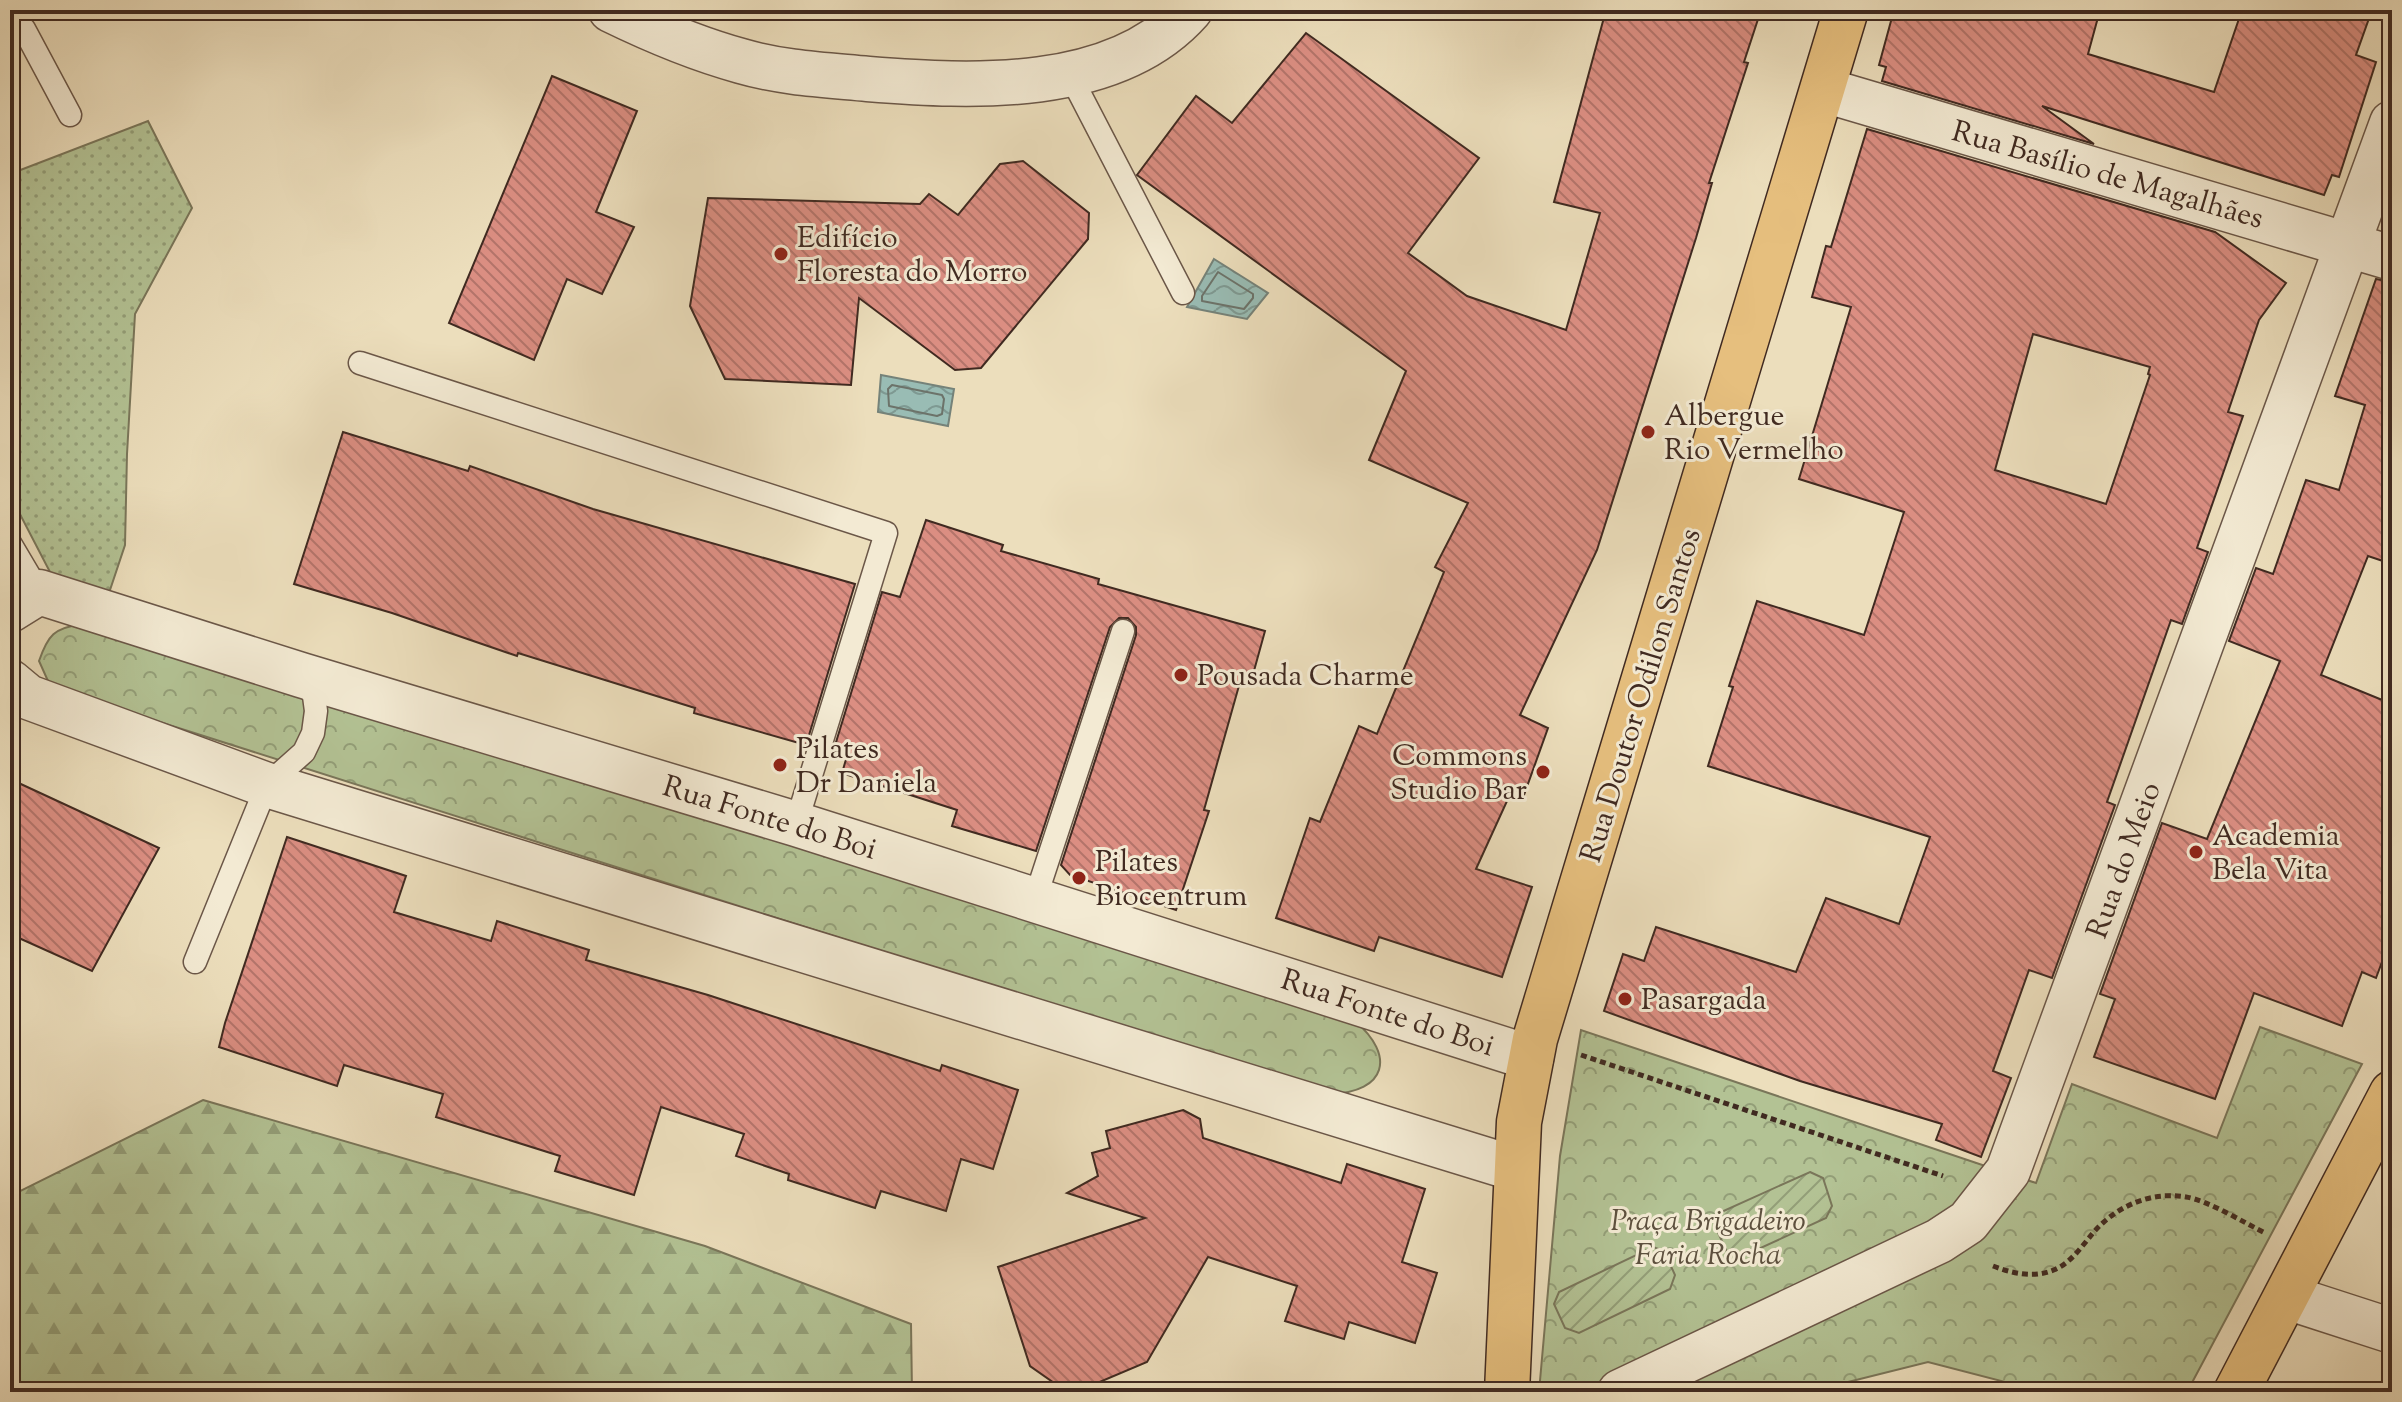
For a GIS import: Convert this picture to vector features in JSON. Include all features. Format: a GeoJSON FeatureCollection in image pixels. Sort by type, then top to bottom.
{"type":"FeatureCollection","features":[{"type":"Feature","properties":{"kind":"main road","name":"Rua Doutor Odilon Santos"},"geometry":{"type":"LineString","coordinates":[[1507,1392],[1519,1122],[1533,1049],[1846,10]]}},
{"type":"Feature","properties":{"kind":"main road"},"geometry":{"type":"LineString","coordinates":[[2236,1392],[2392,1093]]}},
{"type":"Feature","properties":{"kind":"street"},"geometry":{"type":"LineString","coordinates":[[611,10],[680,40],[743,62],[811,74],[918,83],[988,83],[1070,75],[1123,57],[1175,27],[1190,10]]}},
{"type":"Feature","properties":{"kind":"street","name":"Rua Basílio de Magalhães"},"geometry":{"type":"LineString","coordinates":[[1824,90],[2392,258]]}},
{"type":"Feature","properties":{"kind":"street","name":"Rua do Meio"},"geometry":{"type":"LineString","coordinates":[[1620,1392],[1939,1241],[1968,1222],[2008,1171],[2392,123]]}},
{"type":"Feature","properties":{"kind":"street","name":"Rua Fonte do Boi"},"geometry":{"type":"LineString","coordinates":[[20,596],[301,675],[1533,1049]]}},
{"type":"Feature","properties":{"kind":"street"},"geometry":{"type":"LineString","coordinates":[[10,682],[28,697],[267,785],[1516,1169]]}},
{"type":"Feature","properties":{"kind":"street"},"geometry":{"type":"LineString","coordinates":[[2287,1297],[2392,1331]]}},
{"type":"Feature","properties":{"kind":"lane"},"geometry":{"type":"LineString","coordinates":[[24,29],[70,115]]}},
{"type":"Feature","properties":{"kind":"lane"},"geometry":{"type":"LineString","coordinates":[[1070,75],[1183,293]]}},
{"type":"Feature","properties":{"kind":"lane"},"geometry":{"type":"LineString","coordinates":[[360,363],[886,533],[796,824]]}},
{"type":"Feature","properties":{"kind":"lane"},"geometry":{"type":"LineString","coordinates":[[10,543],[20,596]]}},
{"type":"Feature","properties":{"kind":"lane"},"geometry":{"type":"LineString","coordinates":[[1035,899],[1123,631]]}},
{"type":"Feature","properties":{"kind":"lane"},"geometry":{"type":"LineString","coordinates":[[195,962],[267,785],[304,752],[313,733],[316,711],[314,696],[301,675]]}},
{"type":"Feature","properties":{"kind":"path"},"geometry":{"type":"LineString","coordinates":[[1533,1049],[1993,1193]]}},
{"type":"Feature","properties":{"kind":"path"},"geometry":{"type":"LineString","coordinates":[[1939,1241],[2020,1275],[2042,1274],[2060,1268],[2099,1226],[2126,1206],[2154,1195],[2189,1197],[2310,1254]]}},
{"type":"Feature","properties":{"kind":"green space"},"geometry":{"type":"Polygon","coordinates":[[[148,121],[192,208],[135,314],[125,545],[109,593],[51,574],[10,495],[10,174],[148,121]]]}},
{"type":"Feature","properties":{"kind":"green space"},"geometry":{"type":"Polygon","coordinates":[[[82,624],[1355,1021],[1376,1047],[1380,1059],[1379,1070],[1364,1087],[1331,1094],[62,691],[48,681],[39,661],[53,634],[82,624]]]}},
{"type":"Feature","properties":{"kind":"green space","name":"Praça Brigadeiro Faria Rocha"},"geometry":{"type":"Polygon","coordinates":[[[2260,1027],[2362,1064],[2187,1392],[2044,1392],[1928,1362],[1808,1392],[1539,1392],[1560,1156],[1581,1030],[2036,1183],[2072,1084],[2217,1138],[2260,1027]]]}},
{"type":"Feature","properties":{"kind":"green space"},"geometry":{"type":"Polygon","coordinates":[[[203,1100],[705,1246],[911,1324],[912,1392],[10,1392],[10,1196],[203,1100]]]}},
{"type":"Feature","properties":{"kind":"green space"},"geometry":{"type":"Polygon","coordinates":[[[1810,1172],[1823,1178],[1832,1206],[1826,1218],[1741,1257],[1727,1252],[1714,1224],[1719,1213],[1810,1172]]]}},
{"type":"Feature","properties":{"kind":"green space"},"geometry":{"type":"Polygon","coordinates":[[[1653,1247],[1664,1251],[1675,1275],[1670,1289],[1579,1333],[1565,1328],[1554,1304],[1559,1292],[1653,1247]]]}},
{"type":"Feature","properties":{"kind":"water"},"geometry":{"type":"Polygon","coordinates":[[[1214,259],[1268,293],[1247,319],[1187,307],[1214,259]]]}},
{"type":"Feature","properties":{"kind":"water"},"geometry":{"type":"Polygon","coordinates":[[[881,375],[954,389],[948,426],[878,412],[881,375]]]}},
{"type":"Feature","properties":{"kind":"building"},"geometry":{"type":"Polygon","coordinates":[[[1606,10],[1761,10],[1744,62],[1748,63],[1709,183],[1712,183],[1696,238],[1597,550],[1520,715],[1548,728],[1524,795],[1512,790],[1476,869],[1532,887],[1502,977],[1379,937],[1374,951],[1276,918],[1310,818],[1320,822],[1359,726],[1377,734],[1444,572],[1435,567],[1468,503],[1369,460],[1406,371],[1137,175],[1196,96],[1232,123],[1306,33],[1479,158],[1408,253],[1467,296],[1566,330],[1600,213],[1554,202],[1606,10]]]}},
{"type":"Feature","properties":{"kind":"building"},"geometry":{"type":"Polygon","coordinates":[[[1894,10],[2100,10],[2088,54],[2214,92],[2242,10],[2372,10],[2356,55],[2376,62],[2339,177],[2332,175],[2324,195],[2042,106],[2094,144],[1882,81],[1886,67],[1879,65],[1894,10]]]}},
{"type":"Feature","properties":{"kind":"building"},"geometry":{"type":"Polygon","coordinates":[[[552,76],[637,111],[596,212],[634,227],[602,294],[567,279],[534,360],[449,323],[552,76]]]}},
{"type":"Feature","properties":{"kind":"building"},"geometry":{"type":"Polygon","coordinates":[[[1867,129],[2215,232],[2286,283],[2259,320],[2228,412],[2243,416],[2197,548],[2208,552],[2182,624],[2171,620],[2107,802],[2115,805],[2052,978],[2029,970],[1993,1071],[2011,1078],[1981,1157],[1936,1140],[1942,1124],[1800,1081],[1604,1011],[1623,954],[1644,961],[1656,927],[1796,972],[1826,898],[1899,924],[1930,837],[1708,766],[1733,687],[1729,686],[1757,601],[1864,635],[1904,512],[1799,479],[1851,307],[1812,297],[1826,246],[1831,247],[1867,129]],[[2033,334],[1995,470],[2106,504],[2150,375],[2150,367],[2033,334]]]}},
{"type":"Feature","properties":{"kind":"building"},"geometry":{"type":"Polygon","coordinates":[[[1023,161],[1089,213],[1088,239],[981,368],[955,370],[859,298],[851,385],[725,379],[690,306],[708,198],[920,204],[929,194],[958,215],[1000,164],[1023,161]]]}},
{"type":"Feature","properties":{"kind":"building"},"geometry":{"type":"Polygon","coordinates":[[[2376,279],[2392,282],[2392,564],[2368,556],[2321,675],[2392,704],[2392,935],[2376,978],[2362,972],[2342,1026],[2254,993],[2215,1099],[2094,1057],[2115,999],[2100,994],[2162,823],[2207,839],[2280,661],[2229,641],[2256,568],[2273,574],[2306,480],[2339,490],[2365,405],[2335,396],[2376,279]]]}},
{"type":"Feature","properties":{"kind":"building"},"geometry":{"type":"Polygon","coordinates":[[[343,432],[468,471],[470,466],[593,509],[855,584],[806,745],[694,713],[695,708],[518,653],[517,656],[392,613],[294,584],[343,432]]]}},
{"type":"Feature","properties":{"kind":"building"},"geometry":{"type":"Polygon","coordinates":[[[926,520],[1003,545],[1001,551],[1099,579],[1098,584],[1265,631],[1252,678],[1242,675],[1204,810],[1209,811],[1176,910],[1070,875],[1061,865],[1136,635],[1136,627],[1128,618],[1119,618],[1110,627],[1036,851],[952,826],[957,810],[842,773],[847,756],[833,752],[882,592],[900,597],[926,520]]]}},
{"type":"Feature","properties":{"kind":"building"},"geometry":{"type":"Polygon","coordinates":[[[10,779],[159,848],[92,971],[10,934],[10,779]]]}},
{"type":"Feature","properties":{"kind":"building"},"geometry":{"type":"Polygon","coordinates":[[[287,837],[406,876],[394,912],[491,941],[497,921],[589,950],[586,960],[708,995],[940,1071],[942,1065],[1018,1090],[993,1169],[961,1159],[946,1211],[881,1191],[875,1208],[788,1180],[789,1174],[736,1156],[744,1134],[661,1107],[634,1195],[555,1171],[560,1156],[436,1117],[443,1094],[344,1065],[337,1086],[219,1047],[287,837]]]}},
{"type":"Feature","properties":{"kind":"building"},"geometry":{"type":"Polygon","coordinates":[[[1183,1110],[1200,1119],[1203,1138],[1341,1183],[1347,1164],[1425,1189],[1402,1262],[1437,1273],[1415,1343],[1349,1322],[1344,1339],[1285,1321],[1297,1286],[1208,1257],[1147,1362],[1076,1392],[1067,1392],[1030,1366],[998,1267],[1145,1218],[1067,1193],[1098,1176],[1092,1153],[1110,1148],[1106,1131],[1183,1110]]]}},
{"type":"Feature","properties":{"kind":"place","name":"Edifício Floresta do Morro"},"geometry":{"type":"Point","coordinates":[781,254]}},
{"type":"Feature","properties":{"kind":"place","name":"Albergue Rio Vermelho"},"geometry":{"type":"Point","coordinates":[1648,432]}},
{"type":"Feature","properties":{"kind":"place","name":"Pousada Charme"},"geometry":{"type":"Point","coordinates":[1181,675]}},
{"type":"Feature","properties":{"kind":"place","name":"Pilates Dr Daniela"},"geometry":{"type":"Point","coordinates":[780,765]}},
{"type":"Feature","properties":{"kind":"place","name":"Commons Studio Bar"},"geometry":{"type":"Point","coordinates":[1543,772]}},
{"type":"Feature","properties":{"kind":"place","name":"Academia Bela Vita"},"geometry":{"type":"Point","coordinates":[2196,852]}},
{"type":"Feature","properties":{"kind":"place","name":"Pilates Biocentrum"},"geometry":{"type":"Point","coordinates":[1079,878]}},
{"type":"Feature","properties":{"kind":"place","name":"Pasargada"},"geometry":{"type":"Point","coordinates":[1625,999]}}]}
